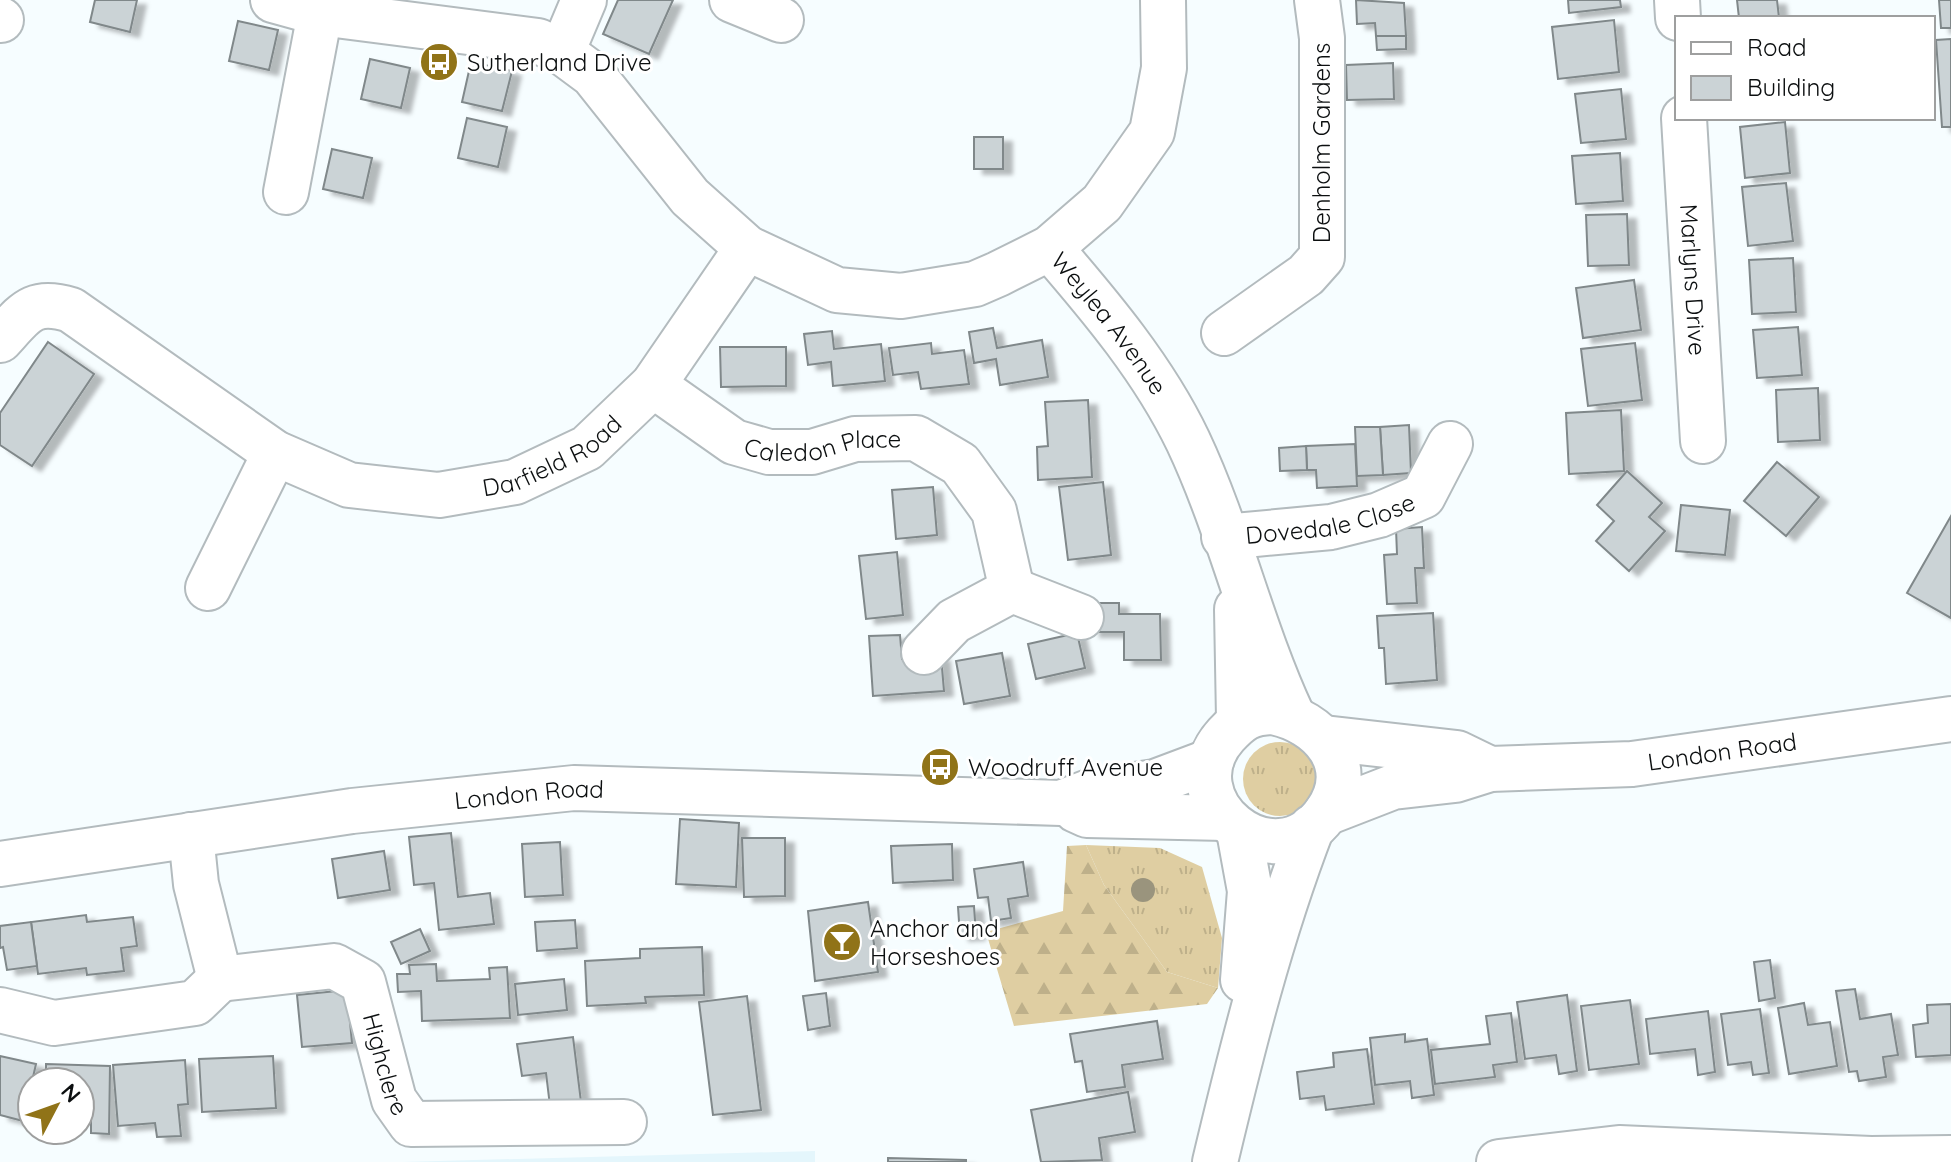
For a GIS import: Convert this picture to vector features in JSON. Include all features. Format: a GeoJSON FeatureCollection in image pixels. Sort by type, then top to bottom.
{"type":"FeatureCollection","features":[{"type":"Feature","properties":{"kind":"street"},"geometry":{"type":"LineString","coordinates":[[273,0],[320,13],[538,41],[562,52],[593,75],[690,197],[747,248],[837,290],[901,296],[975,284],[1050,248]]}},
{"type":"Feature","properties":{"kind":"street"},"geometry":{"type":"LineString","coordinates":[[562,52],[584,0]]}},
{"type":"Feature","properties":{"kind":"street"},"geometry":{"type":"LineString","coordinates":[[732,0],[781,20]]}},
{"type":"Feature","properties":{"kind":"street","name":"Weylea Avenue"},"geometry":{"type":"LineString","coordinates":[[1163,0],[1164,68],[1152,132],[1102,203],[1050,248],[1150,373],[1188,442],[1237,578],[1254,612],[1274,676],[1308,727]]}},
{"type":"Feature","properties":{"kind":"street","name":"Denholm Gardens"},"geometry":{"type":"LineString","coordinates":[[1224,333],[1306,275],[1322,257],[1322,38],[1317,0]]}},
{"type":"Feature","properties":{"kind":"street"},"geometry":{"type":"LineString","coordinates":[[286,192],[320,13]]}},
{"type":"Feature","properties":{"kind":"street","name":"Marlyns Drive"},"geometry":{"type":"LineString","coordinates":[[1684,120],[1703,441]]}},
{"type":"Feature","properties":{"kind":"street","name":"Darfield Road"},"geometry":{"type":"LineString","coordinates":[[0,340],[28,310],[49,303],[71,310],[275,453],[349,485],[439,495],[515,482],[587,448],[653,385],[747,248]]}},
{"type":"Feature","properties":{"kind":"street","name":"Caledon Place"},"geometry":{"type":"LineString","coordinates":[[653,385],[734,442],[769,452],[812,452],[855,439],[916,438],[960,464],[994,511],[1012,590]]}},
{"type":"Feature","properties":{"kind":"street","name":"Dovedale Close"},"geometry":{"type":"LineString","coordinates":[[1224,537],[1331,527],[1379,515],[1423,496],[1450,444]]}},
{"type":"Feature","properties":{"kind":"street"},"geometry":{"type":"LineString","coordinates":[[208,588],[275,453]]}},
{"type":"Feature","properties":{"kind":"street","name":"Weylea Avenue"},"geometry":{"type":"LineString","coordinates":[[1237,578],[1239,719]]}},
{"type":"Feature","properties":{"kind":"street"},"geometry":{"type":"LineString","coordinates":[[924,652],[954,621],[1012,590],[1081,617]]}},
{"type":"Feature","properties":{"kind":"street"},"geometry":{"type":"LineString","coordinates":[[1215,1162],[1251,1010],[1265,977],[1284,901],[1319,820],[1336,794],[1339,773],[1308,727],[1272,712],[1239,719],[1219,742],[1211,761],[1212,792],[1232,824],[1250,891],[1242,976],[1251,1010]]}},
{"type":"Feature","properties":{"kind":"street","name":"London Road"},"geometry":{"type":"LineString","coordinates":[[1319,820],[1393,787],[1455,780],[1490,769],[1632,764],[1951,719]]}},
{"type":"Feature","properties":{"kind":"street","name":"London Road"},"geometry":{"type":"LineString","coordinates":[[1308,727],[1457,753],[1490,769]]}},
{"type":"Feature","properties":{"kind":"street","name":"London Road"},"geometry":{"type":"LineString","coordinates":[[1061,803],[1089,792],[1155,782],[1211,761]]}},
{"type":"Feature","properties":{"kind":"street","name":"London Road"},"geometry":{"type":"LineString","coordinates":[[0,864],[430,801],[574,788],[1061,803],[1087,815],[1232,824]]}},
{"type":"Feature","properties":{"kind":"street"},"geometry":{"type":"LineString","coordinates":[[1232,824],[1271,842],[1286,841],[1319,820]]}},
{"type":"Feature","properties":{"kind":"street"},"geometry":{"type":"LineString","coordinates":[[0,1010],[54,1023],[195,1003],[220,979],[196,884],[191,835]]}},
{"type":"Feature","properties":{"kind":"street","name":"Highclere"},"geometry":{"type":"LineString","coordinates":[[220,979],[334,966],[363,982],[394,1100],[411,1124],[624,1122]]}},
{"type":"Feature","properties":{"kind":"street"},"geometry":{"type":"LineString","coordinates":[[1499,1162],[1619,1148],[1871,1159],[1951,1158]]}},
{"type":"Feature","properties":{"kind":"shaded area"},"geometry":{"type":"Polygon","coordinates":[[[815,1151],[815,1162],[402,1162],[815,1151]]]}},
{"type":"Feature","properties":{"kind":"green space"},"geometry":{"type":"Polygon","coordinates":[[[1273,742],[1287,742],[1301,748],[1311,758],[1317,779],[1315,793],[1301,810],[1287,816],[1273,816],[1259,810],[1249,800],[1243,786],[1243,772],[1249,758],[1259,748],[1273,742]]]}},
{"type":"Feature","properties":{"kind":"green space"},"geometry":{"type":"Polygon","coordinates":[[[1086,845],[1160,848],[1202,867],[1222,938],[1218,988],[1167,972],[1104,885],[1086,845]]]}},
{"type":"Feature","properties":{"kind":"green space"},"geometry":{"type":"Polygon","coordinates":[[[1086,845],[1104,885],[1167,972],[1218,988],[1207,1004],[1014,1026],[986,932],[1063,911],[1067,846],[1086,845]]]}},
{"type":"Feature","properties":{"kind":"building"},"geometry":{"type":"Polygon","coordinates":[[[95,0],[137,0],[130,32],[90,22],[95,0]]]}},
{"type":"Feature","properties":{"kind":"building"},"geometry":{"type":"Polygon","coordinates":[[[618,0],[673,0],[649,54],[603,34],[618,0]]]}},
{"type":"Feature","properties":{"kind":"building"},"geometry":{"type":"Polygon","coordinates":[[[1356,0],[1404,3],[1406,36],[1376,36],[1375,23],[1357,24],[1356,0]]]}},
{"type":"Feature","properties":{"kind":"building"},"geometry":{"type":"Polygon","coordinates":[[[1568,0],[1620,0],[1621,7],[1569,13],[1568,0]]]}},
{"type":"Feature","properties":{"kind":"building"},"geometry":{"type":"Polygon","coordinates":[[[1737,0],[1777,0],[1779,16],[1739,16],[1737,0]]]}},
{"type":"Feature","properties":{"kind":"building"},"geometry":{"type":"Polygon","coordinates":[[[1939,0],[1951,0],[1951,28],[1941,28],[1939,0]]]}},
{"type":"Feature","properties":{"kind":"building"},"geometry":{"type":"Polygon","coordinates":[[[1614,20],[1619,72],[1558,79],[1552,27],[1614,20]]]}},
{"type":"Feature","properties":{"kind":"building"},"geometry":{"type":"Polygon","coordinates":[[[238,21],[278,30],[269,70],[229,61],[238,21]]]}},
{"type":"Feature","properties":{"kind":"building"},"geometry":{"type":"Polygon","coordinates":[[[1376,36],[1406,36],[1406,49],[1377,50],[1376,36]]]}},
{"type":"Feature","properties":{"kind":"building"},"geometry":{"type":"Polygon","coordinates":[[[1951,39],[1951,127],[1942,127],[1936,40],[1951,39]]]}},
{"type":"Feature","properties":{"kind":"building"},"geometry":{"type":"Polygon","coordinates":[[[370,59],[410,68],[401,108],[361,99],[370,59]]]}},
{"type":"Feature","properties":{"kind":"building"},"geometry":{"type":"Polygon","coordinates":[[[471,62],[512,71],[502,111],[462,102],[471,62]]]}},
{"type":"Feature","properties":{"kind":"building"},"geometry":{"type":"Polygon","coordinates":[[[1393,63],[1394,99],[1347,100],[1346,65],[1393,63]]]}},
{"type":"Feature","properties":{"kind":"building"},"geometry":{"type":"Polygon","coordinates":[[[1621,89],[1626,139],[1581,143],[1575,94],[1621,89]]]}},
{"type":"Feature","properties":{"kind":"building"},"geometry":{"type":"Polygon","coordinates":[[[467,118],[507,127],[498,167],[458,158],[467,118]]]}},
{"type":"Feature","properties":{"kind":"building"},"geometry":{"type":"Polygon","coordinates":[[[1785,122],[1790,173],[1745,178],[1740,127],[1785,122]]]}},
{"type":"Feature","properties":{"kind":"building"},"geometry":{"type":"Polygon","coordinates":[[[974,137],[1003,137],[1003,169],[974,169],[974,137]]]}},
{"type":"Feature","properties":{"kind":"building"},"geometry":{"type":"Polygon","coordinates":[[[332,149],[372,158],[363,198],[323,189],[332,149]]]}},
{"type":"Feature","properties":{"kind":"building"},"geometry":{"type":"Polygon","coordinates":[[[1620,153],[1623,201],[1576,204],[1572,156],[1620,153]]]}},
{"type":"Feature","properties":{"kind":"building"},"geometry":{"type":"Polygon","coordinates":[[[1786,183],[1793,241],[1748,246],[1742,187],[1786,183]]]}},
{"type":"Feature","properties":{"kind":"building"},"geometry":{"type":"Polygon","coordinates":[[[1627,214],[1629,265],[1588,266],[1586,215],[1627,214]]]}},
{"type":"Feature","properties":{"kind":"building"},"geometry":{"type":"Polygon","coordinates":[[[1793,258],[1796,312],[1752,314],[1749,260],[1793,258]]]}},
{"type":"Feature","properties":{"kind":"building"},"geometry":{"type":"Polygon","coordinates":[[[1634,280],[1641,330],[1583,338],[1576,288],[1634,280]]]}},
{"type":"Feature","properties":{"kind":"building"},"geometry":{"type":"Polygon","coordinates":[[[1798,327],[1802,375],[1757,378],[1753,330],[1798,327]]]}},
{"type":"Feature","properties":{"kind":"building"},"geometry":{"type":"Polygon","coordinates":[[[993,328],[997,348],[1042,340],[1048,377],[1000,385],[996,359],[974,363],[969,332],[993,328]]]}},
{"type":"Feature","properties":{"kind":"building"},"geometry":{"type":"Polygon","coordinates":[[[832,331],[834,349],[881,344],[885,381],[833,386],[831,362],[808,365],[804,334],[832,331]]]}},
{"type":"Feature","properties":{"kind":"building"},"geometry":{"type":"Polygon","coordinates":[[[48,342],[94,374],[32,466],[0,445],[0,413],[48,342]]]}},
{"type":"Feature","properties":{"kind":"building"},"geometry":{"type":"Polygon","coordinates":[[[931,343],[932,354],[964,350],[969,384],[921,389],[918,372],[893,375],[889,348],[931,343]]]}},
{"type":"Feature","properties":{"kind":"building"},"geometry":{"type":"Polygon","coordinates":[[[1635,343],[1642,400],[1588,406],[1581,349],[1635,343]]]}},
{"type":"Feature","properties":{"kind":"building"},"geometry":{"type":"Polygon","coordinates":[[[720,347],[786,347],[786,386],[721,387],[720,347]]]}},
{"type":"Feature","properties":{"kind":"building"},"geometry":{"type":"Polygon","coordinates":[[[1818,388],[1820,440],[1778,442],[1776,390],[1818,388]]]}},
{"type":"Feature","properties":{"kind":"building"},"geometry":{"type":"Polygon","coordinates":[[[1088,400],[1092,477],[1038,480],[1037,447],[1048,446],[1045,402],[1088,400]]]}},
{"type":"Feature","properties":{"kind":"building"},"geometry":{"type":"Polygon","coordinates":[[[1621,410],[1624,471],[1569,474],[1566,413],[1621,410]]]}},
{"type":"Feature","properties":{"kind":"building"},"geometry":{"type":"Polygon","coordinates":[[[1409,425],[1411,473],[1383,475],[1380,427],[1409,425]]]}},
{"type":"Feature","properties":{"kind":"building"},"geometry":{"type":"Polygon","coordinates":[[[1355,427],[1380,427],[1383,475],[1357,476],[1355,427]]]}},
{"type":"Feature","properties":{"kind":"building"},"geometry":{"type":"Polygon","coordinates":[[[1355,444],[1357,486],[1317,488],[1316,470],[1307,470],[1306,446],[1355,444]]]}},
{"type":"Feature","properties":{"kind":"building"},"geometry":{"type":"Polygon","coordinates":[[[1306,446],[1307,470],[1280,471],[1279,448],[1306,446]]]}},
{"type":"Feature","properties":{"kind":"building"},"geometry":{"type":"Polygon","coordinates":[[[1777,462],[1819,497],[1786,536],[1744,501],[1777,462]]]}},
{"type":"Feature","properties":{"kind":"building"},"geometry":{"type":"Polygon","coordinates":[[[1627,471],[1662,503],[1649,517],[1665,531],[1629,571],[1596,541],[1614,521],[1597,505],[1627,471]]]}},
{"type":"Feature","properties":{"kind":"building"},"geometry":{"type":"Polygon","coordinates":[[[1103,482],[1111,555],[1068,560],[1059,487],[1103,482]]]}},
{"type":"Feature","properties":{"kind":"building"},"geometry":{"type":"Polygon","coordinates":[[[933,487],[937,535],[896,539],[892,490],[933,487]]]}},
{"type":"Feature","properties":{"kind":"building"},"geometry":{"type":"Polygon","coordinates":[[[1681,505],[1730,510],[1725,555],[1676,551],[1681,505]]]}},
{"type":"Feature","properties":{"kind":"building"},"geometry":{"type":"Polygon","coordinates":[[[1951,516],[1951,618],[1907,593],[1951,516]]]}},
{"type":"Feature","properties":{"kind":"building"},"geometry":{"type":"Polygon","coordinates":[[[1422,527],[1424,568],[1415,568],[1417,603],[1387,604],[1384,555],[1397,554],[1396,529],[1422,527]]]}},
{"type":"Feature","properties":{"kind":"building"},"geometry":{"type":"Polygon","coordinates":[[[897,552],[903,615],[866,619],[859,556],[897,552]]]}},
{"type":"Feature","properties":{"kind":"building"},"geometry":{"type":"Polygon","coordinates":[[[1091,603],[1119,603],[1119,614],[1160,614],[1161,660],[1124,660],[1124,632],[1091,632],[1091,603]]]}},
{"type":"Feature","properties":{"kind":"building"},"geometry":{"type":"Polygon","coordinates":[[[1433,613],[1437,680],[1386,684],[1384,648],[1379,648],[1377,616],[1433,613]]]}},
{"type":"Feature","properties":{"kind":"building"},"geometry":{"type":"Polygon","coordinates":[[[1077,633],[1085,668],[1036,679],[1028,644],[1077,633]]]}},
{"type":"Feature","properties":{"kind":"building"},"geometry":{"type":"Polygon","coordinates":[[[900,635],[902,659],[941,656],[944,691],[873,696],[869,636],[900,635]]]}},
{"type":"Feature","properties":{"kind":"building"},"geometry":{"type":"Polygon","coordinates":[[[1002,653],[1010,696],[964,704],[956,661],[1002,653]]]}},
{"type":"Feature","properties":{"kind":"building"},"geometry":{"type":"Polygon","coordinates":[[[680,819],[739,823],[736,887],[676,884],[680,819]]]}},
{"type":"Feature","properties":{"kind":"building"},"geometry":{"type":"Polygon","coordinates":[[[451,833],[458,897],[490,893],[494,924],[439,930],[434,883],[414,885],[409,837],[451,833]]]}},
{"type":"Feature","properties":{"kind":"building"},"geometry":{"type":"Polygon","coordinates":[[[742,838],[785,838],[785,896],[744,897],[742,838]]]}},
{"type":"Feature","properties":{"kind":"building"},"geometry":{"type":"Polygon","coordinates":[[[560,842],[563,895],[525,897],[522,844],[560,842]]]}},
{"type":"Feature","properties":{"kind":"building"},"geometry":{"type":"Polygon","coordinates":[[[952,844],[953,880],[893,883],[891,846],[952,844]]]}},
{"type":"Feature","properties":{"kind":"building"},"geometry":{"type":"Polygon","coordinates":[[[384,851],[390,890],[338,898],[332,859],[384,851]]]}},
{"type":"Feature","properties":{"kind":"building"},"geometry":{"type":"Polygon","coordinates":[[[1023,862],[1028,896],[1008,899],[1011,918],[991,921],[988,897],[978,898],[974,869],[1023,862]]]}},
{"type":"Feature","properties":{"kind":"building","name":"Anchor and Horseshoes"},"geometry":{"type":"Polygon","coordinates":[[[868,902],[878,972],[815,981],[808,911],[868,902]]]}},
{"type":"Feature","properties":{"kind":"building"},"geometry":{"type":"Polygon","coordinates":[[[974,906],[976,935],[960,936],[958,907],[974,906]]]}},
{"type":"Feature","properties":{"kind":"building"},"geometry":{"type":"Polygon","coordinates":[[[86,915],[87,922],[133,917],[137,946],[121,948],[124,971],[87,975],[86,968],[38,974],[31,922],[86,915]]]}},
{"type":"Feature","properties":{"kind":"building"},"geometry":{"type":"Polygon","coordinates":[[[575,920],[577,948],[537,951],[535,922],[575,920]]]}},
{"type":"Feature","properties":{"kind":"building"},"geometry":{"type":"Polygon","coordinates":[[[31,922],[37,966],[7,970],[3,947],[0,948],[0,926],[31,922]]]}},
{"type":"Feature","properties":{"kind":"building"},"geometry":{"type":"Polygon","coordinates":[[[420,929],[430,951],[401,964],[391,942],[420,929]]]}},
{"type":"Feature","properties":{"kind":"building"},"geometry":{"type":"Polygon","coordinates":[[[702,947],[704,995],[645,997],[646,1003],[587,1006],[585,961],[640,958],[640,949],[702,947]]]}},
{"type":"Feature","properties":{"kind":"building"},"geometry":{"type":"Polygon","coordinates":[[[1770,960],[1775,998],[1759,1001],[1754,962],[1770,960]]]}},
{"type":"Feature","properties":{"kind":"building"},"geometry":{"type":"Polygon","coordinates":[[[436,964],[437,981],[490,979],[489,968],[507,967],[510,1018],[422,1021],[421,991],[398,992],[397,974],[410,974],[409,965],[436,964]]]}},
{"type":"Feature","properties":{"kind":"building"},"geometry":{"type":"Polygon","coordinates":[[[564,979],[567,1010],[518,1015],[515,984],[564,979]]]}},
{"type":"Feature","properties":{"kind":"building"},"geometry":{"type":"Polygon","coordinates":[[[1855,989],[1860,1019],[1891,1014],[1898,1055],[1883,1057],[1886,1077],[1859,1081],[1857,1071],[1849,1072],[1836,991],[1855,989]]]}},
{"type":"Feature","properties":{"kind":"building"},"geometry":{"type":"Polygon","coordinates":[[[347,990],[352,1043],[302,1047],[297,995],[347,990]]]}},
{"type":"Feature","properties":{"kind":"building"},"geometry":{"type":"Polygon","coordinates":[[[826,993],[830,1026],[808,1030],[803,996],[826,993]]]}},
{"type":"Feature","properties":{"kind":"building"},"geometry":{"type":"Polygon","coordinates":[[[1567,995],[1577,1071],[1559,1074],[1556,1055],[1525,1059],[1517,1002],[1567,995]]]}},
{"type":"Feature","properties":{"kind":"building"},"geometry":{"type":"Polygon","coordinates":[[[747,996],[761,1110],[713,1115],[699,1002],[747,996]]]}},
{"type":"Feature","properties":{"kind":"building"},"geometry":{"type":"Polygon","coordinates":[[[1630,1000],[1639,1064],[1589,1070],[1581,1006],[1630,1000]]]}},
{"type":"Feature","properties":{"kind":"building"},"geometry":{"type":"Polygon","coordinates":[[[1804,1003],[1808,1025],[1830,1022],[1837,1066],[1789,1074],[1778,1008],[1804,1003]]]}},
{"type":"Feature","properties":{"kind":"building"},"geometry":{"type":"Polygon","coordinates":[[[1951,1004],[1951,1055],[1916,1057],[1913,1025],[1928,1023],[1927,1005],[1951,1004]]]}},
{"type":"Feature","properties":{"kind":"building"},"geometry":{"type":"Polygon","coordinates":[[[1760,1009],[1769,1073],[1753,1075],[1751,1062],[1728,1065],[1721,1014],[1760,1009]]]}},
{"type":"Feature","properties":{"kind":"building"},"geometry":{"type":"Polygon","coordinates":[[[1708,1011],[1715,1072],[1698,1075],[1695,1049],[1650,1054],[1646,1019],[1708,1011]]]}},
{"type":"Feature","properties":{"kind":"building"},"geometry":{"type":"Polygon","coordinates":[[[1511,1013],[1517,1062],[1493,1065],[1495,1077],[1435,1084],[1431,1050],[1490,1044],[1486,1016],[1511,1013]]]}},
{"type":"Feature","properties":{"kind":"building"},"geometry":{"type":"Polygon","coordinates":[[[1157,1021],[1163,1059],[1122,1065],[1125,1087],[1087,1092],[1082,1061],[1075,1062],[1070,1034],[1157,1021]]]}},
{"type":"Feature","properties":{"kind":"building"},"geometry":{"type":"Polygon","coordinates":[[[1405,1034],[1405,1042],[1427,1039],[1434,1095],[1412,1098],[1410,1081],[1375,1085],[1370,1038],[1405,1034]]]}},
{"type":"Feature","properties":{"kind":"building"},"geometry":{"type":"Polygon","coordinates":[[[573,1037],[581,1102],[550,1106],[546,1073],[522,1076],[517,1044],[573,1037]]]}},
{"type":"Feature","properties":{"kind":"building"},"geometry":{"type":"Polygon","coordinates":[[[1367,1049],[1374,1104],[1326,1110],[1324,1096],[1300,1099],[1297,1072],[1334,1067],[1333,1053],[1367,1049]]]}},
{"type":"Feature","properties":{"kind":"building"},"geometry":{"type":"Polygon","coordinates":[[[0,1056],[36,1064],[16,1066],[16,1119],[0,1115],[0,1056]]]}},
{"type":"Feature","properties":{"kind":"building"},"geometry":{"type":"Polygon","coordinates":[[[273,1056],[276,1108],[202,1112],[199,1059],[273,1056]]]}},
{"type":"Feature","properties":{"kind":"building"},"geometry":{"type":"Polygon","coordinates":[[[185,1060],[188,1104],[178,1105],[181,1136],[157,1137],[155,1123],[118,1126],[113,1065],[185,1060]]]}},
{"type":"Feature","properties":{"kind":"building"},"geometry":{"type":"Polygon","coordinates":[[[46,1064],[110,1066],[109,1134],[96,1133],[96,1066],[46,1064]]]}},
{"type":"Feature","properties":{"kind":"building"},"geometry":{"type":"Polygon","coordinates":[[[1128,1092],[1135,1132],[1099,1138],[1102,1160],[1041,1162],[1031,1110],[1128,1092]]]}},
{"type":"Feature","properties":{"kind":"building"},"geometry":{"type":"Polygon","coordinates":[[[888,1158],[966,1160],[966,1162],[888,1162],[888,1158]]]}},
{"type":"Feature","properties":{"kind":"place","name":"Sutherland Drive"},"geometry":{"type":"Point","coordinates":[439,62]}},
{"type":"Feature","properties":{"kind":"place","name":"Woodruff Avenue"},"geometry":{"type":"Point","coordinates":[940,767]}},
{"type":"Feature","properties":{"kind":"place","name":"Anchor and Horseshoes"},"geometry":{"type":"Point","coordinates":[842,942]}}]}
